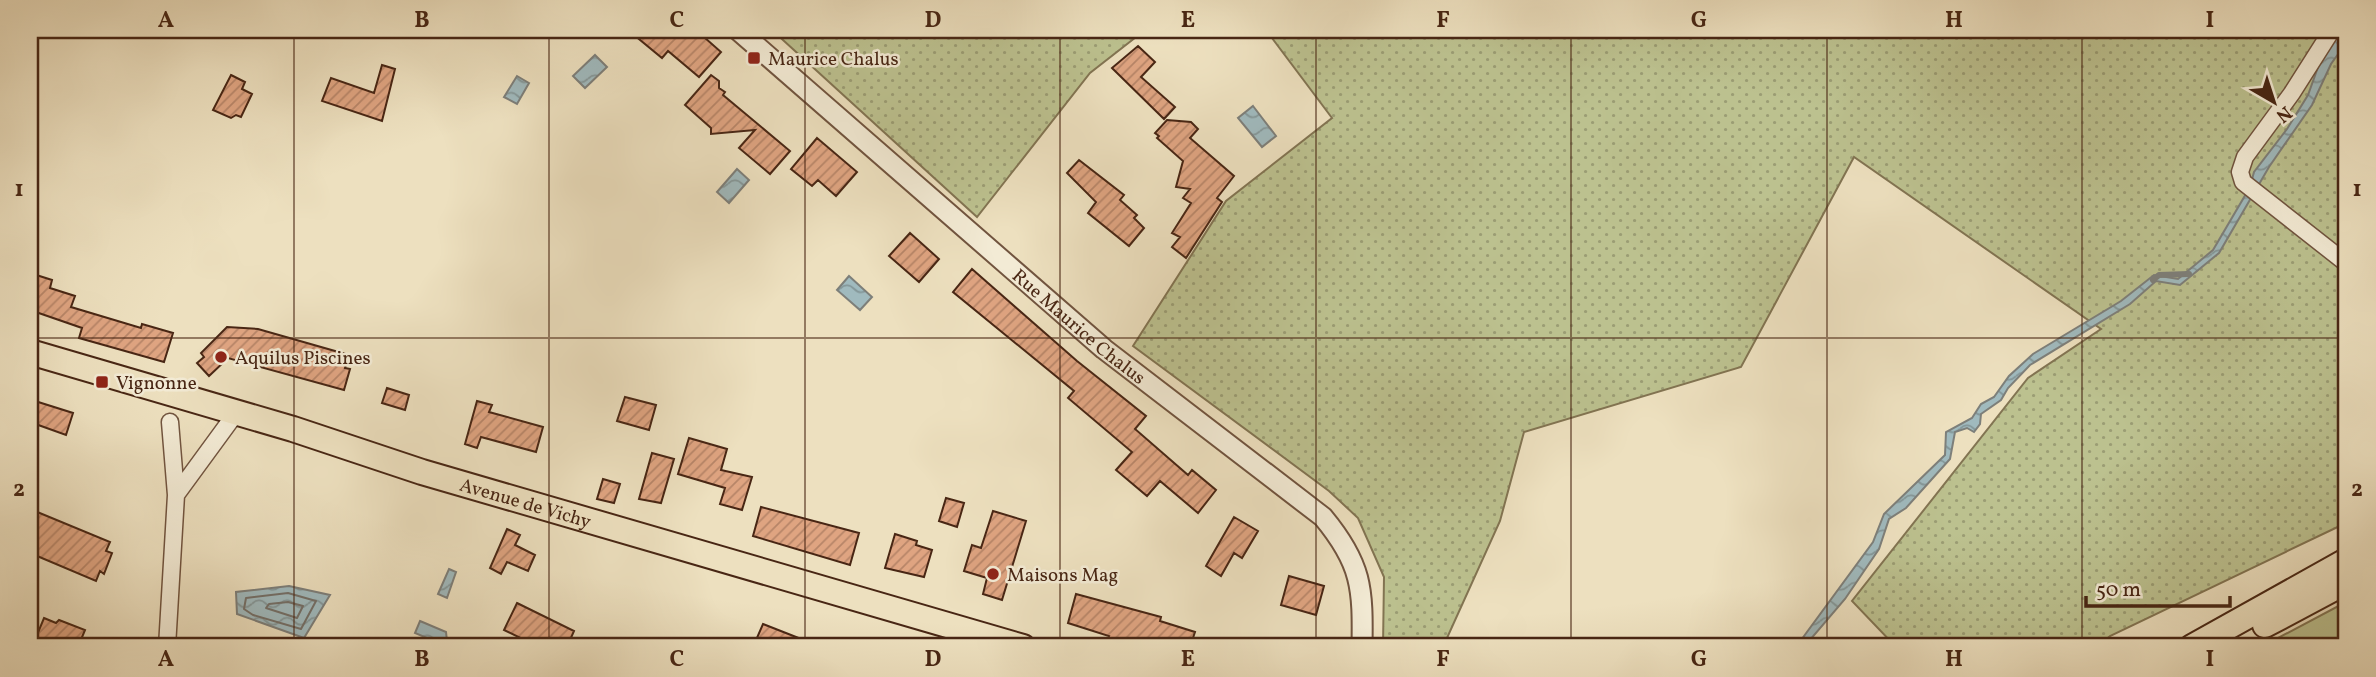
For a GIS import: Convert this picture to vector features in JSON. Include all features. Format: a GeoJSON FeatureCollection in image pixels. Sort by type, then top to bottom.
{"type":"FeatureCollection","features":[{"type":"Feature","properties":{"kind":"main road","name":"Avenue de Vichy"},"geometry":{"type":"LineString","coordinates":[[30,352],[435,476],[1023,647]]}},
{"type":"Feature","properties":{"kind":"main road"},"geometry":{"type":"LineString","coordinates":[[2192,647],[2346,561]]}},
{"type":"Feature","properties":{"kind":"main road"},"geometry":{"type":"LineString","coordinates":[[2224,647],[2346,582]]}},
{"type":"Feature","properties":{"kind":"street","name":"Rue Maurice Chalus"},"geometry":{"type":"LineString","coordinates":[[738,30],[1104,349],[1323,517],[1341,538],[1357,569],[1363,602],[1362,647]]}},
{"type":"Feature","properties":{"kind":"street"},"geometry":{"type":"LineString","coordinates":[[2332,30],[2292,93],[2245,157],[2240,172],[2243,182],[2346,263]]}},
{"type":"Feature","properties":{"kind":"street"},"geometry":{"type":"LineString","coordinates":[[176,495],[236,413]]}},
{"type":"Feature","properties":{"kind":"street"},"geometry":{"type":"LineString","coordinates":[[167,647],[176,495],[170,422]]}},
{"type":"Feature","properties":{"kind":"green space"},"geometry":{"type":"Polygon","coordinates":[[[772,30],[1145,30],[1090,73],[977,217],[772,30]]]}},
{"type":"Feature","properties":{"kind":"green space"},"geometry":{"type":"Polygon","coordinates":[[[1266,30],[2346,30],[2346,523],[2110,636],[2097,647],[1896,647],[1852,601],[2028,378],[2101,329],[1854,157],[1741,367],[1524,432],[1500,521],[1447,638],[1432,647],[1383,647],[1384,577],[1358,518],[1329,491],[1133,346],[1226,201],[1332,118],[1266,30]]]}},
{"type":"Feature","properties":{"kind":"green space"},"geometry":{"type":"Polygon","coordinates":[[[2346,602],[2346,647],[2261,647],[2346,602]]]}},
{"type":"Feature","properties":{"kind":"water"},"geometry":{"type":"Polygon","coordinates":[[[2341,30],[2346,30],[2346,43],[2331,64],[2312,105],[2269,167],[2219,253],[2180,285],[2156,281],[2130,304],[2030,365],[2008,388],[2001,400],[1981,414],[1980,424],[1974,432],[1967,428],[1955,432],[1950,459],[1906,508],[1889,519],[1879,549],[1845,599],[1804,647],[1796,647],[1873,542],[1884,514],[1945,455],[1946,432],[1972,418],[1981,404],[1994,397],[2009,376],[2033,354],[2121,301],[2154,275],[2178,279],[2213,250],[2250,187],[2254,172],[2287,129],[2308,95],[2322,56],[2341,30]]]}},
{"type":"Feature","properties":{"kind":"water"},"geometry":{"type":"Polygon","coordinates":[[[595,55],[607,67],[585,88],[573,76],[595,55]]]}},
{"type":"Feature","properties":{"kind":"water"},"geometry":{"type":"Polygon","coordinates":[[[517,76],[529,83],[517,104],[504,97],[517,76]]]}},
{"type":"Feature","properties":{"kind":"water"},"geometry":{"type":"Polygon","coordinates":[[[1253,106],[1276,136],[1262,147],[1238,118],[1253,106]]]}},
{"type":"Feature","properties":{"kind":"water"},"geometry":{"type":"Polygon","coordinates":[[[737,169],[749,180],[729,203],[717,192],[737,169]]]}},
{"type":"Feature","properties":{"kind":"water"},"geometry":{"type":"Polygon","coordinates":[[[849,276],[872,297],[860,310],[837,290],[849,276]]]}},
{"type":"Feature","properties":{"kind":"water"},"geometry":{"type":"Polygon","coordinates":[[[449,569],[456,572],[447,598],[438,594],[449,569]]]}},
{"type":"Feature","properties":{"kind":"water"},"geometry":{"type":"Polygon","coordinates":[[[289,586],[330,595],[304,638],[237,614],[236,592],[289,586]]]}},
{"type":"Feature","properties":{"kind":"water"},"geometry":{"type":"Polygon","coordinates":[[[420,621],[446,632],[447,641],[441,644],[415,633],[420,621]]]}},
{"type":"Feature","properties":{"kind":"building"},"geometry":{"type":"Polygon","coordinates":[[[628,30],[696,30],[721,52],[699,77],[668,51],[662,58],[628,30]]]}},
{"type":"Feature","properties":{"kind":"building"},"geometry":{"type":"Polygon","coordinates":[[[1138,46],[1155,62],[1141,77],[1175,107],[1164,119],[1112,68],[1138,46]]]}},
{"type":"Feature","properties":{"kind":"building"},"geometry":{"type":"Polygon","coordinates":[[[382,65],[395,69],[382,121],[322,101],[331,78],[374,93],[382,65]]]}},
{"type":"Feature","properties":{"kind":"building"},"geometry":{"type":"Polygon","coordinates":[[[231,75],[245,82],[242,89],[252,94],[241,117],[236,115],[231,118],[213,110],[231,75]]]}},
{"type":"Feature","properties":{"kind":"building"},"geometry":{"type":"Polygon","coordinates":[[[711,75],[719,81],[719,88],[725,92],[723,95],[790,151],[770,174],[739,148],[755,130],[711,134],[711,128],[685,105],[711,75]]]}},
{"type":"Feature","properties":{"kind":"building"},"geometry":{"type":"Polygon","coordinates":[[[1167,120],[1191,122],[1198,129],[1190,138],[1234,176],[1217,198],[1222,202],[1186,258],[1172,247],[1180,237],[1172,233],[1191,203],[1183,198],[1190,189],[1176,187],[1183,161],[1157,138],[1159,136],[1155,133],[1167,120]]]}},
{"type":"Feature","properties":{"kind":"building"},"geometry":{"type":"Polygon","coordinates":[[[817,138],[857,172],[836,196],[818,180],[812,186],[791,169],[817,138]]]}},
{"type":"Feature","properties":{"kind":"building"},"geometry":{"type":"Polygon","coordinates":[[[1079,160],[1124,195],[1120,200],[1137,215],[1134,218],[1144,228],[1129,246],[1088,213],[1096,202],[1067,173],[1079,160]]]}},
{"type":"Feature","properties":{"kind":"building"},"geometry":{"type":"Polygon","coordinates":[[[910,233],[939,259],[919,282],[889,256],[910,233]]]}},
{"type":"Feature","properties":{"kind":"building"},"geometry":{"type":"Polygon","coordinates":[[[972,269],[1077,361],[1146,416],[1135,429],[1188,475],[1192,470],[1216,490],[1198,513],[1160,481],[1147,496],[1116,470],[1132,452],[1068,398],[1074,391],[953,292],[972,269]]]}},
{"type":"Feature","properties":{"kind":"building"},"geometry":{"type":"Polygon","coordinates":[[[30,273],[52,280],[50,288],[75,296],[71,307],[141,328],[142,324],[173,333],[164,362],[79,338],[82,328],[30,310],[30,273]]]}},
{"type":"Feature","properties":{"kind":"building"},"geometry":{"type":"Polygon","coordinates":[[[227,327],[258,329],[349,355],[345,368],[350,369],[344,390],[228,358],[209,376],[197,363],[204,357],[201,353],[227,327]]]}},
{"type":"Feature","properties":{"kind":"building"},"geometry":{"type":"Polygon","coordinates":[[[387,388],[409,395],[405,410],[382,403],[387,388]]]}},
{"type":"Feature","properties":{"kind":"building"},"geometry":{"type":"Polygon","coordinates":[[[625,397],[656,405],[649,430],[617,421],[625,397]]]}},
{"type":"Feature","properties":{"kind":"building"},"geometry":{"type":"Polygon","coordinates":[[[35,401],[73,413],[66,435],[30,422],[35,401]]]}},
{"type":"Feature","properties":{"kind":"building"},"geometry":{"type":"Polygon","coordinates":[[[477,401],[492,405],[489,412],[543,427],[536,452],[481,437],[477,448],[465,444],[477,401]]]}},
{"type":"Feature","properties":{"kind":"building"},"geometry":{"type":"Polygon","coordinates":[[[689,438],[727,449],[721,470],[752,477],[742,510],[720,504],[725,488],[678,474],[689,438]]]}},
{"type":"Feature","properties":{"kind":"building"},"geometry":{"type":"Polygon","coordinates":[[[652,453],[674,459],[661,503],[639,499],[652,453]]]}},
{"type":"Feature","properties":{"kind":"building"},"geometry":{"type":"Polygon","coordinates":[[[603,479],[620,484],[614,503],[597,499],[603,479]]]}},
{"type":"Feature","properties":{"kind":"building"},"geometry":{"type":"Polygon","coordinates":[[[946,498],[964,503],[957,527],[939,521],[946,498]]]}},
{"type":"Feature","properties":{"kind":"building"},"geometry":{"type":"Polygon","coordinates":[[[761,507],[859,533],[850,565],[753,536],[761,507]]]}},
{"type":"Feature","properties":{"kind":"building"},"geometry":{"type":"Polygon","coordinates":[[[30,509],[110,542],[106,551],[112,553],[104,574],[100,571],[96,581],[30,553],[30,509]]]}},
{"type":"Feature","properties":{"kind":"building"},"geometry":{"type":"Polygon","coordinates":[[[993,511],[1026,521],[1002,600],[983,594],[987,578],[964,571],[972,545],[981,548],[993,511]]]}},
{"type":"Feature","properties":{"kind":"building"},"geometry":{"type":"Polygon","coordinates":[[[1234,517],[1258,531],[1242,558],[1234,553],[1221,576],[1206,566],[1234,517]]]}},
{"type":"Feature","properties":{"kind":"building"},"geometry":{"type":"Polygon","coordinates":[[[507,529],[520,535],[515,545],[535,555],[528,571],[507,562],[501,574],[490,568],[507,529]]]}},
{"type":"Feature","properties":{"kind":"building"},"geometry":{"type":"Polygon","coordinates":[[[895,534],[917,541],[916,545],[932,550],[924,577],[885,568],[895,534]]]}},
{"type":"Feature","properties":{"kind":"building"},"geometry":{"type":"Polygon","coordinates":[[[1289,576],[1324,586],[1316,615],[1281,605],[1289,576]]]}},
{"type":"Feature","properties":{"kind":"building"},"geometry":{"type":"Polygon","coordinates":[[[1076,594],[1161,617],[1160,621],[1195,632],[1190,647],[1161,647],[1135,640],[1133,647],[1130,647],[1107,640],[1109,636],[1068,623],[1076,594]]]}},
{"type":"Feature","properties":{"kind":"building"},"geometry":{"type":"Polygon","coordinates":[[[517,603],[574,631],[567,647],[539,647],[504,630],[517,603]]]}},
{"type":"Feature","properties":{"kind":"building"},"geometry":{"type":"Polygon","coordinates":[[[44,618],[56,623],[59,620],[85,630],[78,647],[32,647],[44,618]]]}},
{"type":"Feature","properties":{"kind":"building"},"geometry":{"type":"Polygon","coordinates":[[[763,624],[819,646],[819,647],[753,647],[763,624]]]}},
{"type":"Feature","properties":{"kind":"waterway"},"geometry":{"type":"LineString","coordinates":[[2153,280],[2159,275],[2189,274]]}},
{"type":"Feature","properties":{"kind":"place","name":"Maurice Chalus"},"geometry":{"type":"Point","coordinates":[754,58]}},
{"type":"Feature","properties":{"kind":"place","name":"Aquilus Piscines"},"geometry":{"type":"Point","coordinates":[221,357]}},
{"type":"Feature","properties":{"kind":"place","name":"Vignonne"},"geometry":{"type":"Point","coordinates":[102,382]}},
{"type":"Feature","properties":{"kind":"place","name":"Maisons Mag"},"geometry":{"type":"Point","coordinates":[993,574]}}]}
